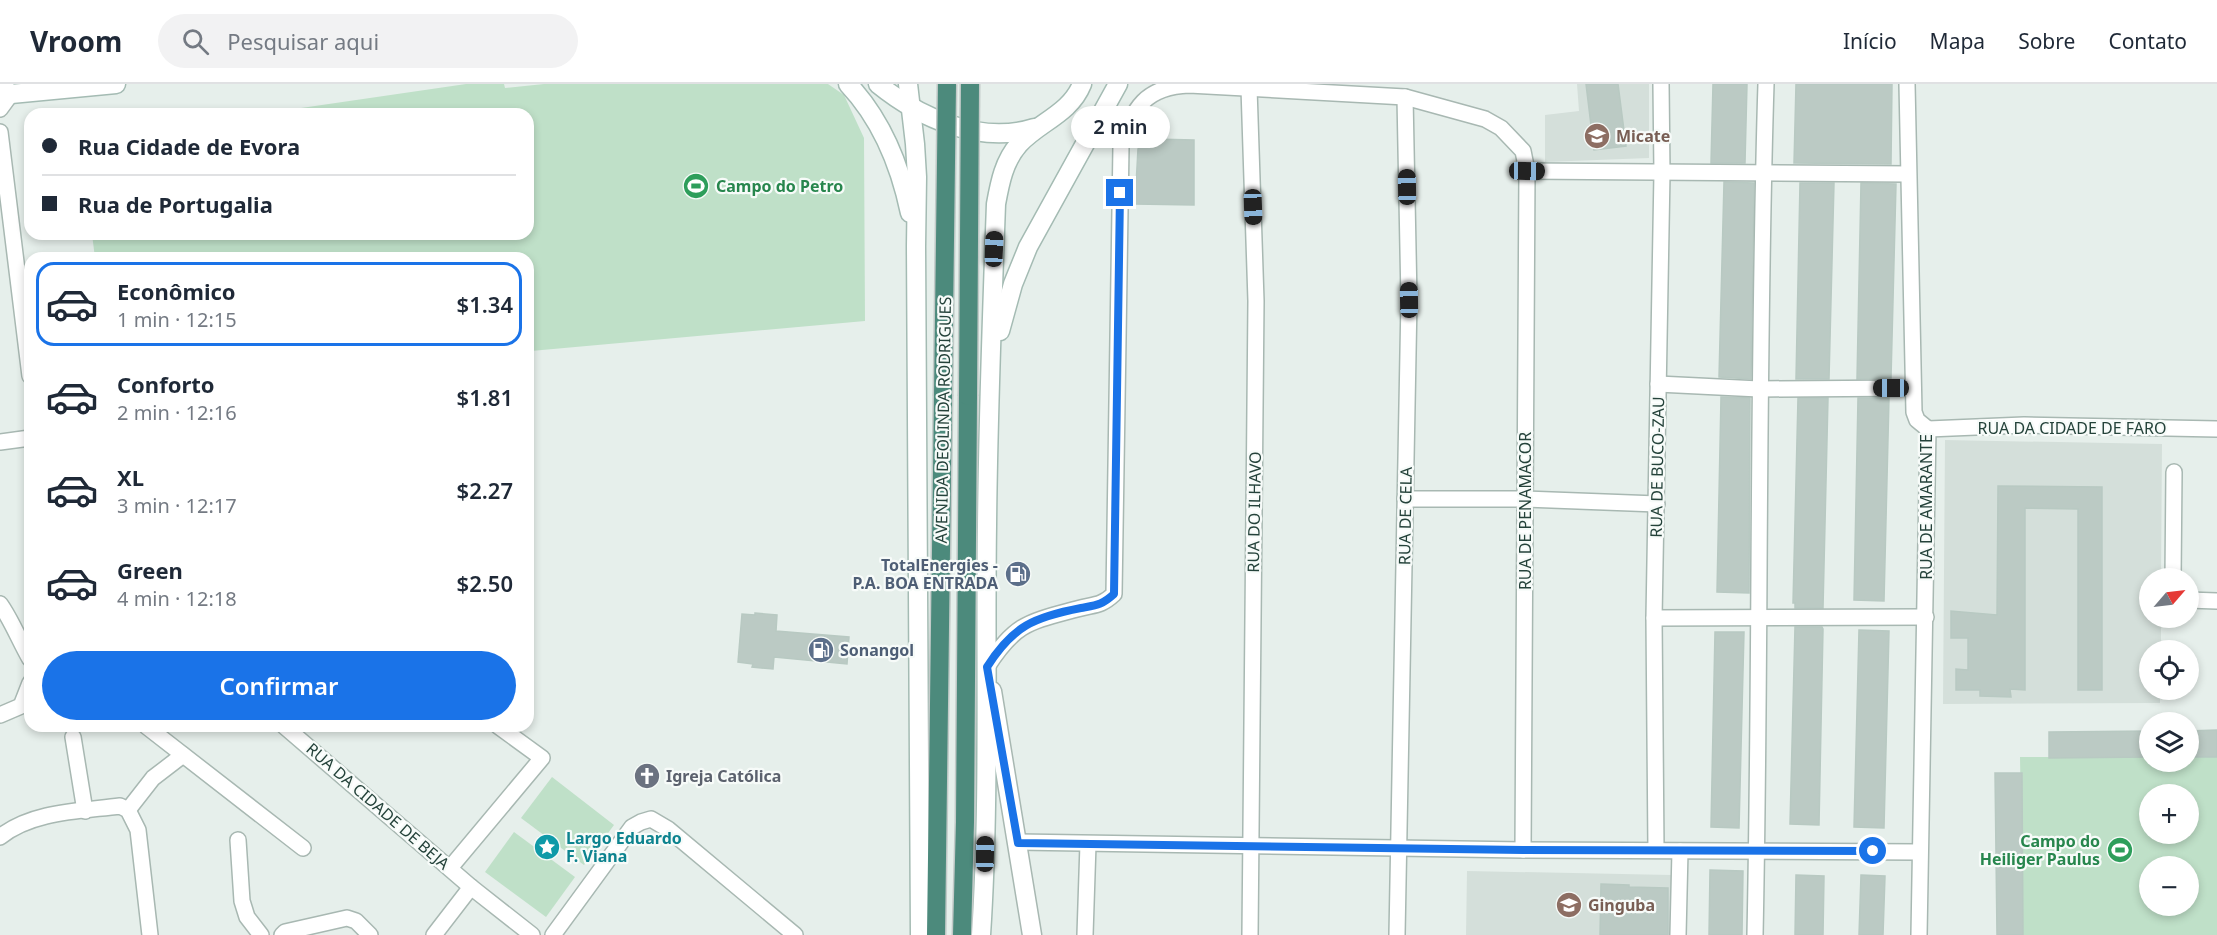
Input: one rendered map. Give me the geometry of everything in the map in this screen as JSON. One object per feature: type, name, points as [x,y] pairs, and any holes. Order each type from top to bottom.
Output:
[{"type":"highway","name":"AVENIDA DEOLINDA RODRIGUES","points":[[936,935],[947,84]]},
{"type":"highway","name":"AVENIDA DEOLINDA RODRIGUES","points":[[962,935],[965,810],[970,84]]},
{"type":"main road","points":[[4,92],[116,84]]},
{"type":"main road","points":[[848,84],[861,97],[877,121],[892,152],[906,195],[916,246]]},
{"type":"main road","points":[[878,84],[925,115],[957,126],[1001,134],[1019,133],[1041,126]]},
{"type":"main road","points":[[908,84],[917,177],[920,935]]},
{"type":"main road","points":[[990,401],[1001,322],[1013,284],[1046,211],[1118,84]]},
{"type":"main road","points":[[981,935],[987,667],[987,526],[996,204],[1002,174],[1019,145],[1069,105],[1082,86]]},
{"type":"main road","points":[[987,667],[1032,935]]},
{"type":"street","name":"RUA DE BUCO-ZAU","points":[[1656,850],[1654,618],[1662,173],[1661,84]]},
{"type":"street","points":[[1755,935],[1759,389],[1766,84]]},
{"type":"street","name":"RUA DE AMARANTE","points":[[1907,84],[1914,412],[1917,420],[1928,429],[1918,935]]},
{"type":"street","points":[[987,667],[1000,646],[1012,634],[1031,621],[1104,603],[1114,594],[1121,146],[1131,116],[1150,95],[1172,86],[1190,85],[1405,97],[1485,119],[1501,128],[1523,151],[1527,171],[1908,174]]},
{"type":"street","name":"RUA DO ILHAVO","points":[[1249,88],[1257,302],[1250,935]]},
{"type":"street","points":[[0,109],[4,92]]},
{"type":"street","name":"RUA DE CELA","points":[[1397,935],[1409,300],[1405,97]]},
{"type":"street","points":[[0,132],[24,327]]},
{"type":"street","name":"RUA DE PENAMACOR","points":[[1523,850],[1527,171]]},
{"type":"street","points":[[1658,384],[1759,389],[1913,388]]},
{"type":"street","name":"RUA DA CIDADE DE FARO","points":[[1928,429],[2024,425],[2217,429]]},
{"type":"street","points":[[0,442],[24,439]]},
{"type":"street","points":[[2174,472],[2174,568]]},
{"type":"street","points":[[1405,499],[1525,499],[1657,504]]},
{"type":"street","points":[[2199,600],[2217,601]]},
{"type":"street","points":[[3,611],[24,648]]},
{"type":"street","points":[[1654,618],[1926,617]]},
{"type":"street","points":[[0,715],[21,706],[24,698]]},
{"type":"street","points":[[154,732],[303,848]]},
{"type":"street","name":"RUA DA CIDADE DE BEJA","points":[[291,732],[471,887],[532,935]]},
{"type":"street","points":[[450,868],[542,758],[506,732]]},
{"type":"street","points":[[73,737],[85,811]]},
{"type":"street","points":[[128,810],[153,778],[183,755]]},
{"type":"street","points":[[0,837],[33,821],[50,816],[120,806],[128,810],[138,830],[150,935]]},
{"type":"street","points":[[553,935],[632,827],[651,819],[668,829],[795,935]]},
{"type":"street","points":[[238,840],[242,901],[247,917],[261,935]]},
{"type":"street","points":[[1018,843],[1398,849],[1919,852]]},
{"type":"street","points":[[1085,935],[1088,844]]},
{"type":"street","points":[[1678,935],[1680,851]]},
{"type":"street","points":[[434,935],[471,887]]},
{"type":"street","points":[[282,935],[285,932],[347,918],[356,921],[370,935]]},
{"type":"shaded area","name":"Micate","points":[[1577,84],[1649,84],[1649,158],[1545,162],[1545,115],[1579,111]]},
{"type":"shaded area","points":[[1945,440],[2162,444],[2161,568],[2139,568],[2139,628],[2161,628],[2161,640],[2139,640],[2139,700],[2160,700],[2160,703],[1943,704]]},
{"type":"shaded area","name":"Ginguba","points":[[1467,871],[1671,875],[1671,935],[1466,935]]},
{"type":"green space","name":"Campo do Petro","points":[[466,84],[504,84],[505,88],[544,84],[828,84],[844,95],[864,138],[865,321],[534,351],[534,252],[94,252],[93,240],[534,240],[534,108],[301,108]]},
{"type":"green space","name":"Campo do Heiliger Paulus","points":[[2020,757],[2139,757],[2139,772],[2199,772],[2199,757],[2217,757],[2217,935],[2023,935]]},
{"type":"green space","points":[[552,777],[614,825],[584,865],[521,818]]},
{"type":"green space","points":[[514,832],[575,877],[546,917],[485,872]]},
{"type":"building","points":[[1586,84],[1618,84],[1626,146],[1594,150]]},
{"type":"building","points":[[1713,84],[1747,84],[1745,163],[1711,163]]},
{"type":"building","points":[[1796,84],[1892,84],[1891,164],[1794,163]]},
{"type":"building","points":[[1153,139],[1194,140],[1194,205],[1135,204],[1138,149],[1141,144]]},
{"type":"building","points":[[1724,182],[1754,183],[1751,379],[1719,377]]},
{"type":"building","points":[[1800,183],[1834,183],[1829,379],[1796,379]]},
{"type":"building","points":[[1861,183],[1896,184],[1891,378],[1857,379]]},
{"type":"building","points":[[1721,397],[1750,398],[1749,593],[1717,592]]},
{"type":"building","points":[[1798,398],[1828,398],[1823,608],[1795,608],[1795,603],[1793,603]]},
{"type":"building","points":[[1858,398],[1889,398],[1884,601],[1854,600]]},
{"type":"building","points":[[1998,486],[2102,487],[2102,690],[2078,690],[2078,509],[2025,508],[2025,690],[2010,689],[2011,697],[1980,696],[1980,690],[1956,690],[1956,669],[1968,670],[1968,638],[1951,638],[1951,611],[1997,615]]},
{"type":"building","points":[[755,613],[777,615],[776,631],[849,637],[847,664],[774,657],[773,669],[752,667],[753,664],[738,662],[742,614],[755,615]]},
{"type":"building","points":[[1795,627],[1822,627],[1823,629],[1819,825],[1790,824]]},
{"type":"building","points":[[1859,630],[1889,631],[1884,828],[1854,827]]},
{"type":"building","points":[[1715,632],[1744,632],[1739,828],[1711,827]]},
{"type":"building","points":[[2217,730],[2217,757],[2199,757],[2199,731]]},
{"type":"building","points":[[2139,731],[2139,757],[2049,758],[2049,732]]},
{"type":"building","points":[[1995,773],[2022,773],[2023,935],[1997,935]]},
{"type":"building","points":[[1710,870],[1743,871],[1742,935],[1709,935]]},
{"type":"building","points":[[1796,875],[1824,876],[1823,935],[1795,935]]},
{"type":"building","points":[[1861,875],[1885,876],[1883,935],[1859,935]]},
{"type":"building","points":[[1601,884],[1668,888],[1668,935],[1600,935]]},
{"type":"place","name":"Micate","points":[[1597,136]]},
{"type":"place","name":"Campo do Petro","points":[[696,186]]},
{"type":"place","name":"TotalEnergies - P.A. BOA ENTRADA","points":[[1018,574]]},
{"type":"place","name":"Sonangol","points":[[821,650]]},
{"type":"place","name":"Igreja Católica","points":[[647,776]]},
{"type":"place","name":"Largo Eduardo F. Viana","points":[[547,847]]},
{"type":"place","name":"Campo do Heiliger Paulus","points":[[2120,850]]},
{"type":"place","name":"Ginguba","points":[[1569,905]]},
{"type":"route","points":[[1120,193],[1114,594],[1104,603],[1031,621],[1012,634],[1000,646],[987,667],[1018,843],[1523,850],[1873,851]]}]
